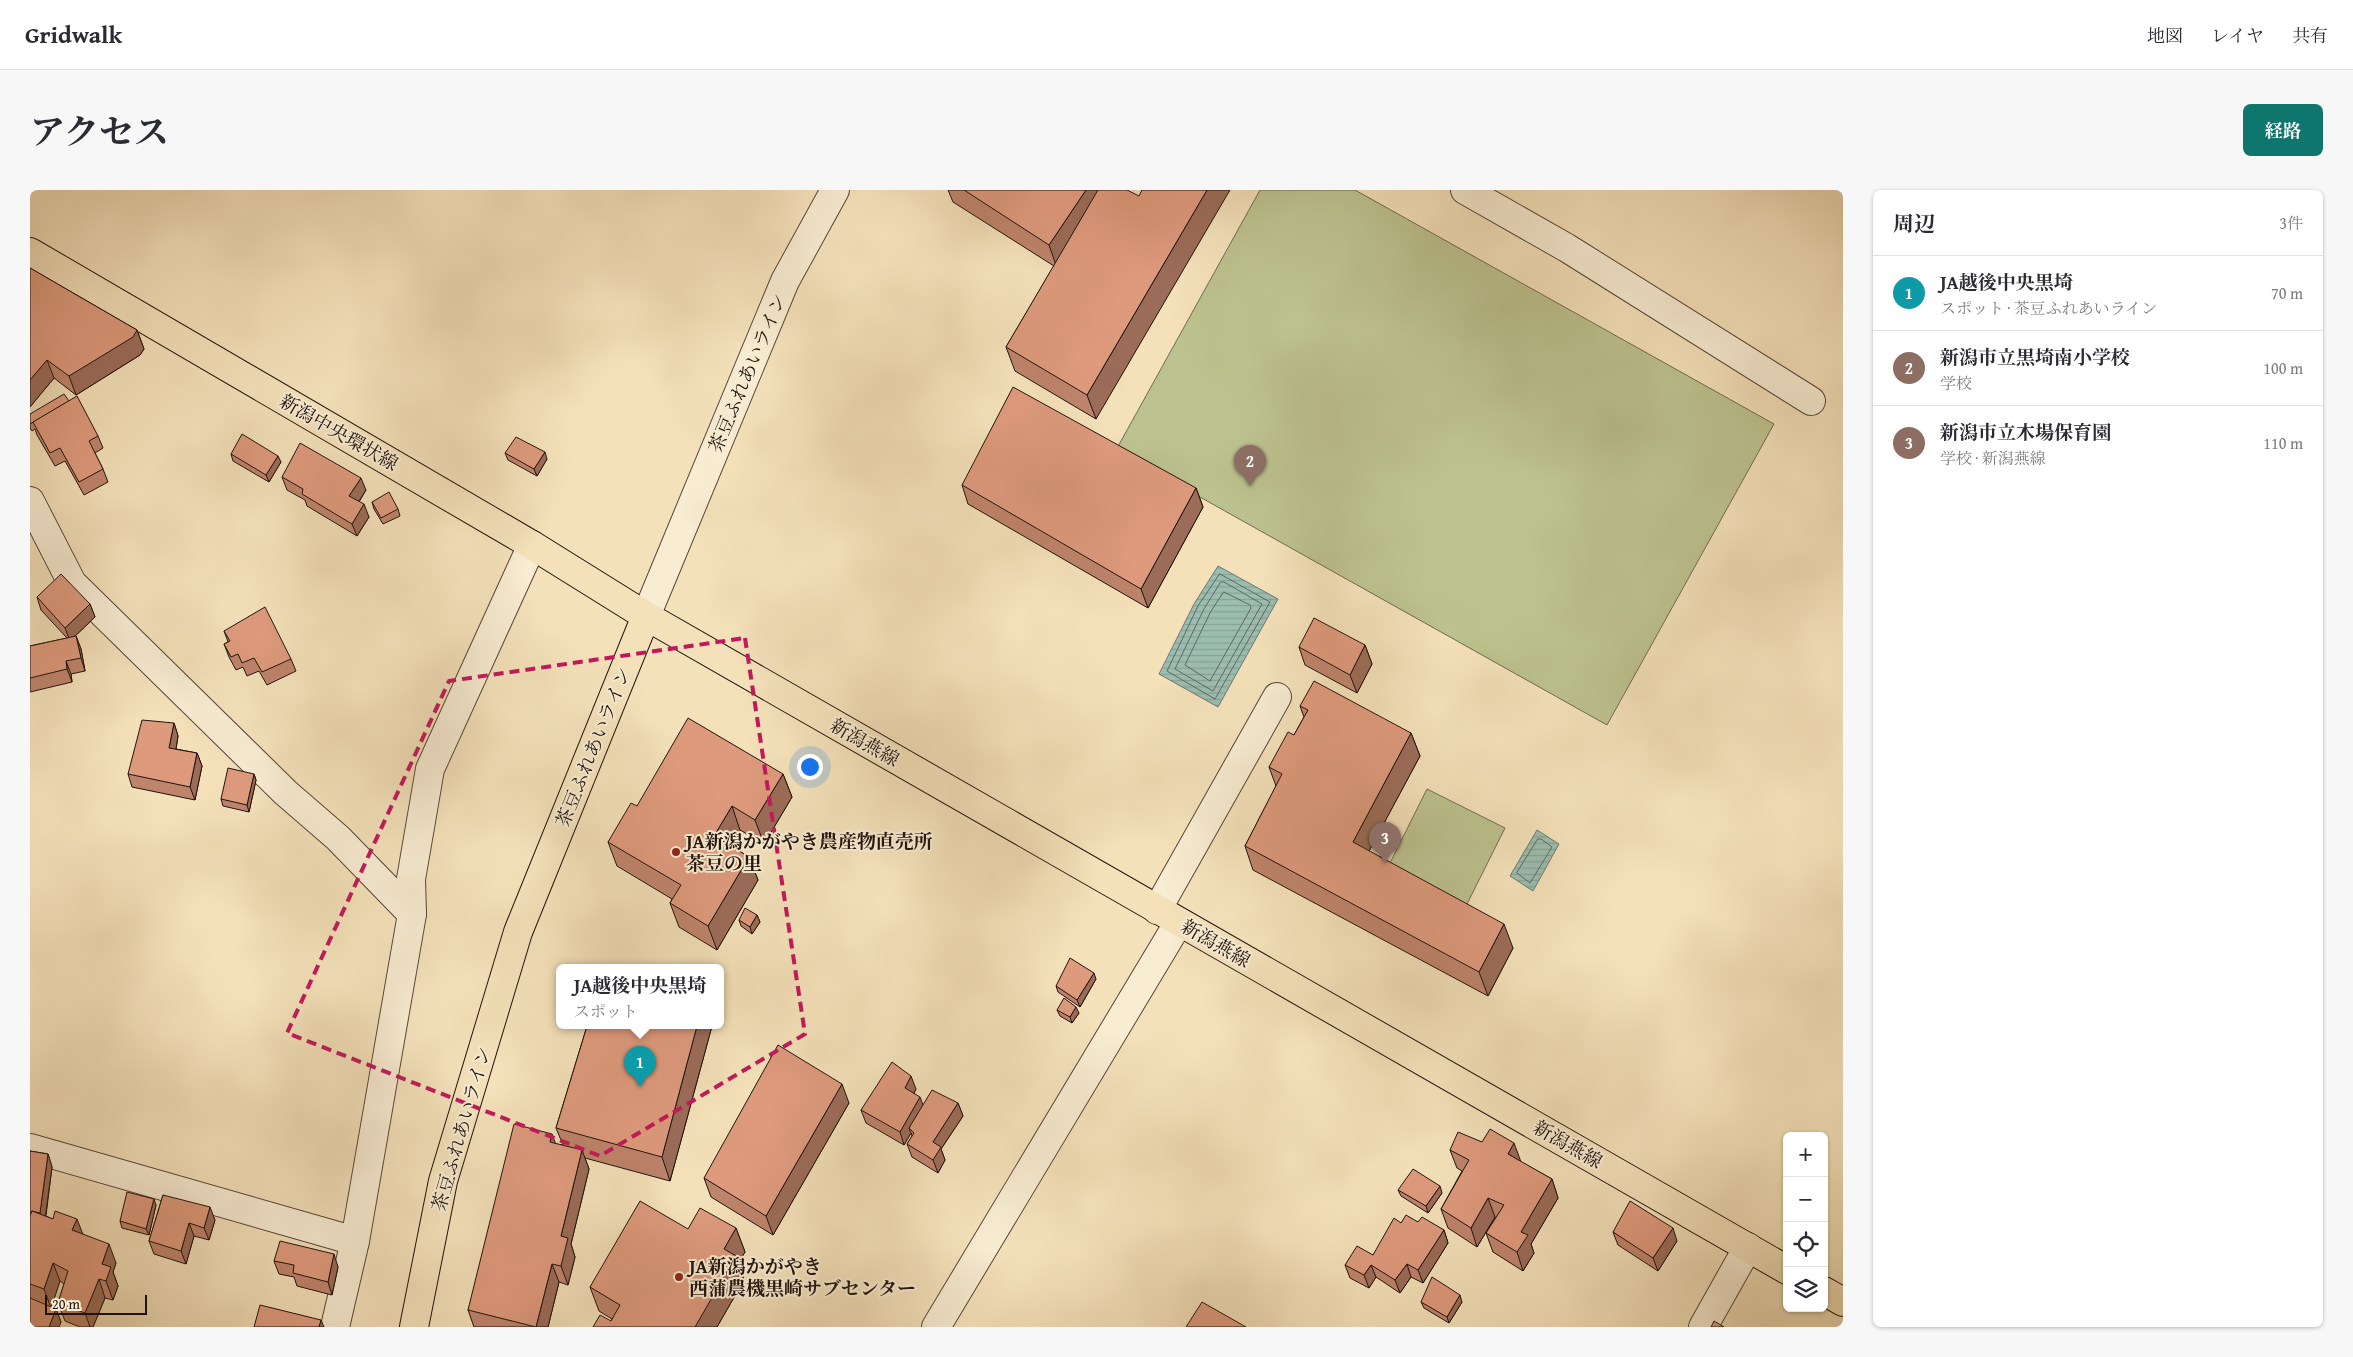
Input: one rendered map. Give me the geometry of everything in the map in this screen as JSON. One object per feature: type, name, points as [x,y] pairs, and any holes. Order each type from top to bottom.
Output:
[{"type":"main road","name":"新潟中央環状線","points":[[30,252],[532,545],[646,616]]},
{"type":"main road","name":"新潟燕線","points":[[646,616],[1783,1268]]},
{"type":"main road","name":"茶豆ふれあいライン","points":[[414,1327],[443,1181],[518,932],[646,616]]},
{"type":"main road","points":[[1828,1293],[1843,1302]]},
{"type":"street","name":"茶豆ふれあいライン","points":[[646,616],[785,281],[836,190]]},
{"type":"street","points":[[1465,190],[1567,248],[1811,401]]},
{"type":"street","points":[[30,502],[72,583],[286,793],[338,838],[412,914]]},
{"type":"street","points":[[336,1327],[355,1241],[412,914],[411,879],[430,769],[532,545]]},
{"type":"street","points":[[936,1327],[1168,916],[1277,697]]},
{"type":"street","points":[[30,1148],[355,1241]]},
{"type":"street","points":[[1703,1327],[1748,1247]]},
{"type":"highlighted area","points":[[745,638],[805,1034],[600,1156],[287,1033],[449,681]]},
{"type":"green space","points":[[1260,190],[1355,190],[1774,424],[1607,725],[1116,450]]},
{"type":"green space","points":[[1427,789],[1505,828],[1466,906],[1388,867]]},
{"type":"water","points":[[1218,566],[1278,599],[1218,707],[1159,674],[1194,604]]},
{"type":"water","points":[[1537,830],[1559,844],[1533,891],[1510,876]]},
{"type":"building","points":[[964,190],[1086,190],[1049,245]]},
{"type":"building","points":[[1098,190],[1127,190],[1139,196],[1142,190],[1207,190],[1087,395],[1006,347]]},
{"type":"building","points":[[30,268],[137,330],[133,337],[69,376],[47,360],[30,380]]},
{"type":"building","points":[[1013,387],[1196,488],[1141,589],[962,485]]},
{"type":"building","points":[[64,394],[69,401],[30,424],[30,414]]},
{"type":"building","points":[[77,396],[98,436],[89,441],[103,469],[79,482],[60,448],[50,453],[33,422]]},
{"type":"building","points":[[242,434],[278,456],[266,475],[231,454]]},
{"type":"building","points":[[516,437],[545,452],[534,469],[505,453]]},
{"type":"building","points":[[300,443],[361,478],[349,496],[364,504],[352,524],[302,494],[303,489],[282,477]]},
{"type":"building","points":[[389,492],[398,509],[381,518],[372,502]]},
{"type":"building","points":[[61,574],[90,604],[65,628],[37,597]]},
{"type":"building","points":[[265,607],[291,659],[262,672],[254,658],[242,663],[238,654],[231,657],[224,644],[230,641],[224,631]]},
{"type":"building","points":[[1314,618],[1365,645],[1350,675],[1299,647]]},
{"type":"building","points":[[76,636],[81,658],[66,661],[67,669],[30,678],[30,646]]},
{"type":"building","points":[[1314,681],[1411,733],[1353,842],[1504,924],[1479,972],[1245,846],[1282,774],[1269,767],[1288,732],[1294,735],[1308,710],[1300,706]]},
{"type":"building","name":"JA新潟かがやき農産物直売所 茶豆の里","points":[[688,718],[783,774],[755,820],[732,806],[714,836],[749,857],[708,926],[670,903],[681,885],[608,842],[631,803],[637,806]]},
{"type":"building","points":[[142,720],[174,723],[169,748],[197,753],[190,787],[128,774]]},
{"type":"building","points":[[228,768],[254,774],[247,805],[221,799]]},
{"type":"building","points":[[745,908],[757,915],[750,927],[739,920]]},
{"type":"building","points":[[1070,958],[1094,973],[1077,1000],[1056,986]]},
{"type":"building","points":[[1064,998],[1076,1007],[1070,1017],[1057,1010]]},
{"type":"building","points":[[586,1029],[696,1029],[662,1157],[556,1128]]},
{"type":"building","points":[[778,1045],[842,1084],[766,1216],[704,1178]]},
{"type":"building","points":[[892,1062],[911,1076],[905,1088],[920,1097],[900,1132],[861,1110]]},
{"type":"building","points":[[932,1090],[958,1103],[933,1142],[941,1147],[933,1160],[907,1144],[914,1133],[909,1128]]},
{"type":"building","points":[[514,1124],[552,1134],[550,1142],[582,1150],[561,1236],[568,1238],[561,1266],[552,1264],[536,1327],[468,1310]]},
{"type":"building","points":[[1490,1129],[1514,1143],[1508,1154],[1552,1179],[1521,1232],[1528,1235],[1517,1252],[1486,1233],[1504,1205],[1488,1198],[1471,1228],[1441,1209],[1469,1160],[1450,1150],[1458,1132],[1482,1142]]},
{"type":"building","points":[[30,1151],[48,1154],[40,1213],[30,1212]]},
{"type":"building","points":[[1413,1169],[1440,1186],[1426,1206],[1398,1190]]},
{"type":"building","points":[[127,1192],[154,1199],[146,1229],[120,1221]]},
{"type":"building","points":[[163,1195],[210,1207],[204,1228],[189,1223],[181,1251],[149,1241]]},
{"type":"building","name":"JA新潟かがやき 西蒲農機黒崎サブセンター","points":[[640,1201],[688,1229],[700,1208],[736,1228],[724,1249],[736,1256],[695,1327],[593,1327],[600,1315],[611,1321],[620,1305],[590,1287]]},
{"type":"building","points":[[1630,1201],[1673,1228],[1653,1258],[1613,1232]]},
{"type":"building","points":[[32,1211],[53,1219],[55,1211],[77,1219],[72,1230],[109,1244],[102,1264],[111,1267],[106,1281],[99,1279],[85,1313],[58,1303],[68,1271],[53,1263],[44,1289],[30,1284],[30,1216]]},
{"type":"building","points":[[1406,1215],[1418,1222],[1422,1217],[1444,1230],[1418,1270],[1407,1264],[1395,1280],[1371,1265],[1364,1275],[1345,1265],[1357,1246],[1373,1255],[1394,1218],[1401,1223]]},
{"type":"building","points":[[280,1241],[334,1254],[328,1282],[293,1273],[294,1265],[274,1261]]},
{"type":"building","points":[[1432,1277],[1460,1295],[1447,1317],[1421,1302]]},
{"type":"building","points":[[30,1298],[56,1309],[49,1327],[30,1327]]},
{"type":"building","points":[[1202,1302],[1246,1327],[1186,1327]]},
{"type":"building","points":[[260,1305],[321,1320],[319,1327],[254,1327]]},
{"type":"building","points":[[1714,1321],[1724,1327],[1711,1327]]},
{"type":"place","name":"新潟市立黒埼南小学校","points":[[1250,486]]},
{"type":"place","name":"JA新潟かがやき農産物直売所 茶豆の里","points":[[676,852]]},
{"type":"place","name":"新潟市立木場保育園","points":[[1385,863]]},
{"type":"place","name":"JA越後中央黒埼","points":[[640,1087]]},
{"type":"place","name":"JA新潟かがやき 西蒲農機黒崎サブセンター","points":[[679,1277]]}]
